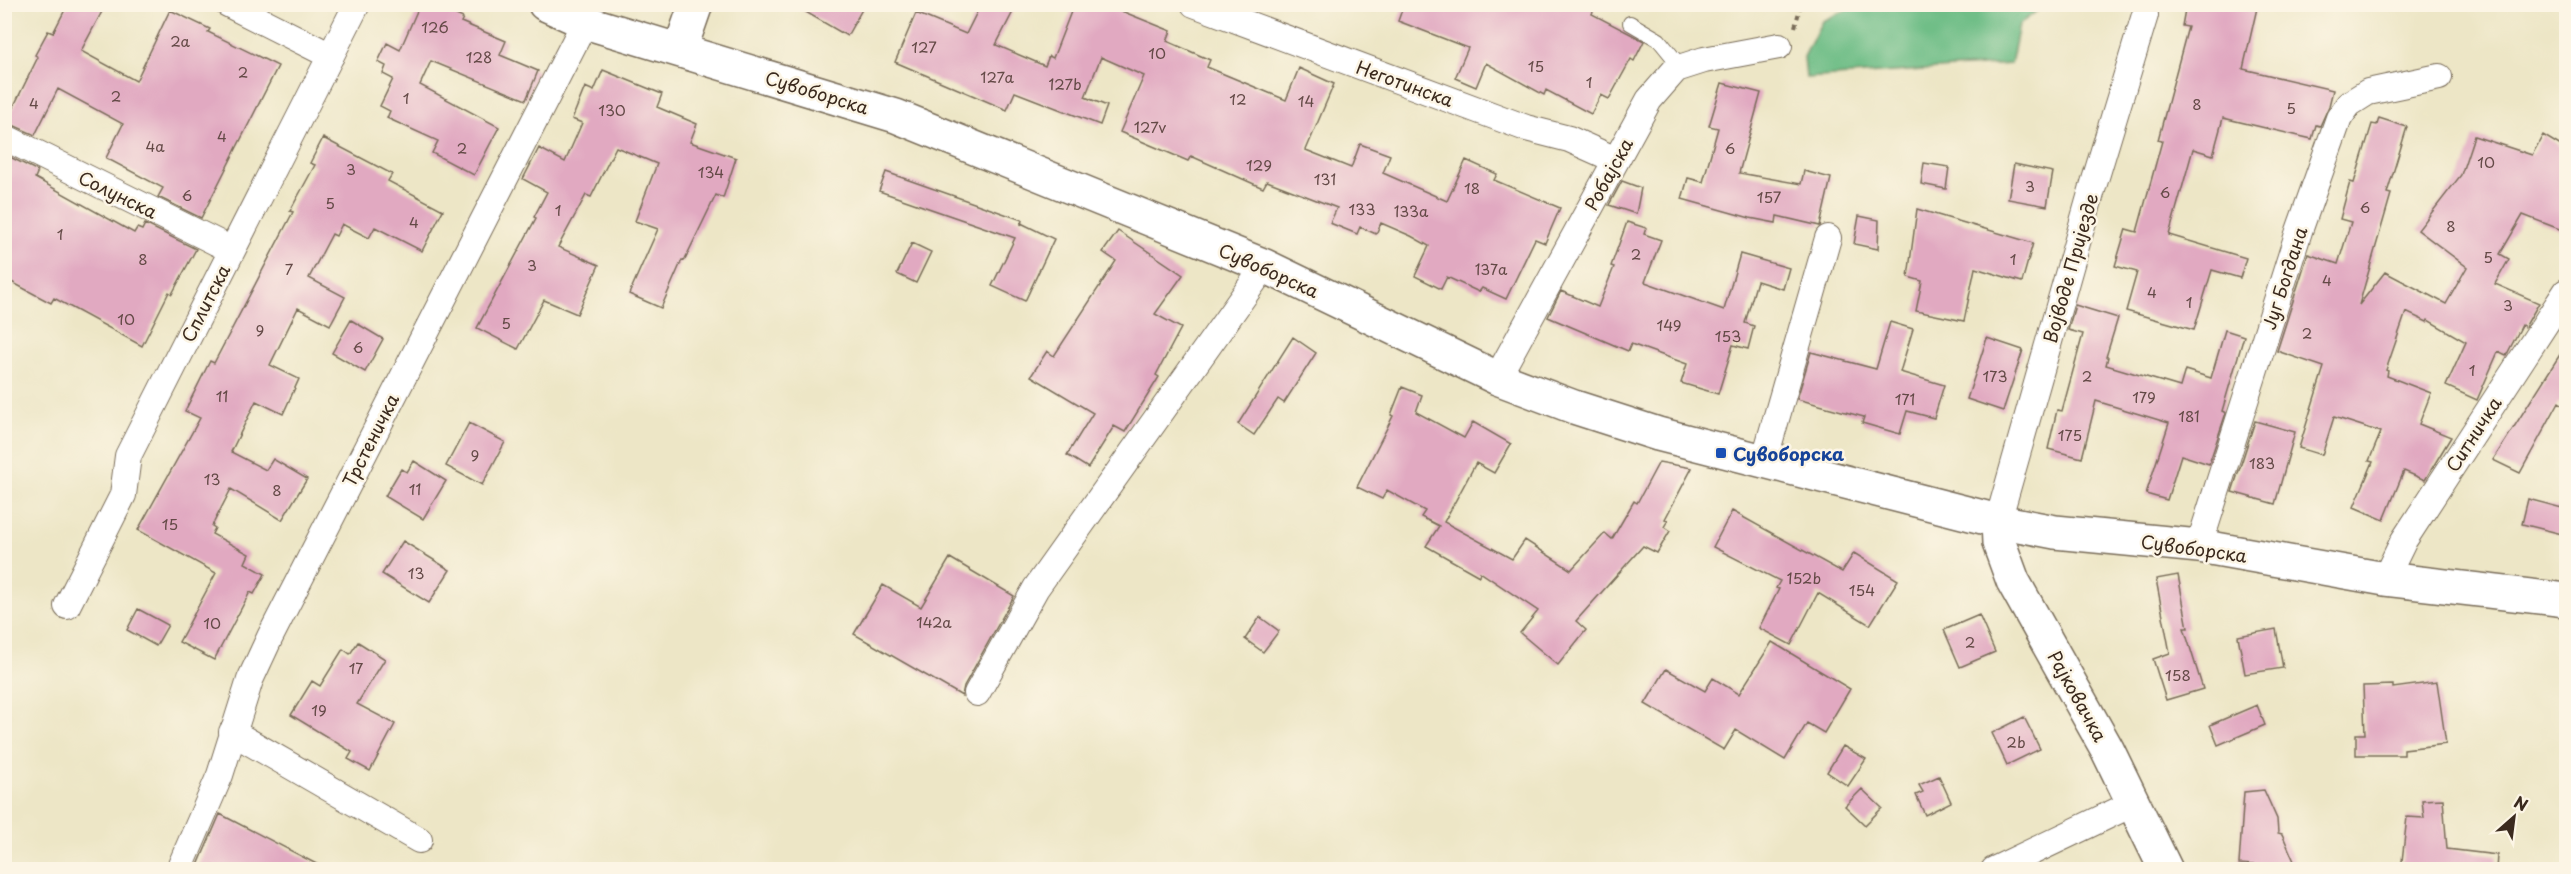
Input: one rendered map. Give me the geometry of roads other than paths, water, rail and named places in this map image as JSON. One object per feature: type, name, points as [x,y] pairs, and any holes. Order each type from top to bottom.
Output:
[{"type":"main road","name":"Сувоборска","points":[[545,4],[585,22],[896,116],[1265,266],[1497,378],[1574,407],[1658,434],[1998,521],[2055,532],[2199,546],[2385,579],[2566,600]]},
{"type":"main road","points":[[680,50],[696,4]]},
{"type":"main road","name":"Рајковачка","points":[[1998,521],[1999,543],[2013,581],[2107,749],[2166,870]]},
{"type":"street","points":[[228,4],[331,56]]},
{"type":"street","name":"Сплитска","points":[[67,606],[123,495],[128,456],[357,4]]},
{"type":"street","name":"Неготинска","points":[[1194,4],[1526,128],[1569,139],[1616,160]]},
{"type":"street","name":"Војводе Пријезде","points":[[1998,521],[2092,190],[2145,15]]},
{"type":"street","name":"Трстеничка","points":[[179,870],[220,775],[250,680],[270,637],[585,22]]},
{"type":"street","name":"Робајска","points":[[1497,378],[1649,100],[1676,69],[1704,60],[1779,46]]},
{"type":"street","name":"Југ Богдана","points":[[2199,546],[2299,231],[2339,118],[2349,104],[2368,92],[2439,77]]},
{"type":"street","name":"Солунска","points":[[4,137],[232,250]]},
{"type":"street","points":[[1764,460],[1828,238]]},
{"type":"street","points":[[977,693],[1036,588],[1265,266]]},
{"type":"street","name":"Ситничка","points":[[2385,579],[2404,540],[2566,292]]},
{"type":"street","points":[[232,732],[419,840]]},
{"type":"street","points":[[1994,870],[2134,803]]},
{"type":"lane","points":[[1630,23],[1659,40],[1681,68]]},
{"type":"place","name":"Сувоборска","points":[[1721,453]]}]
